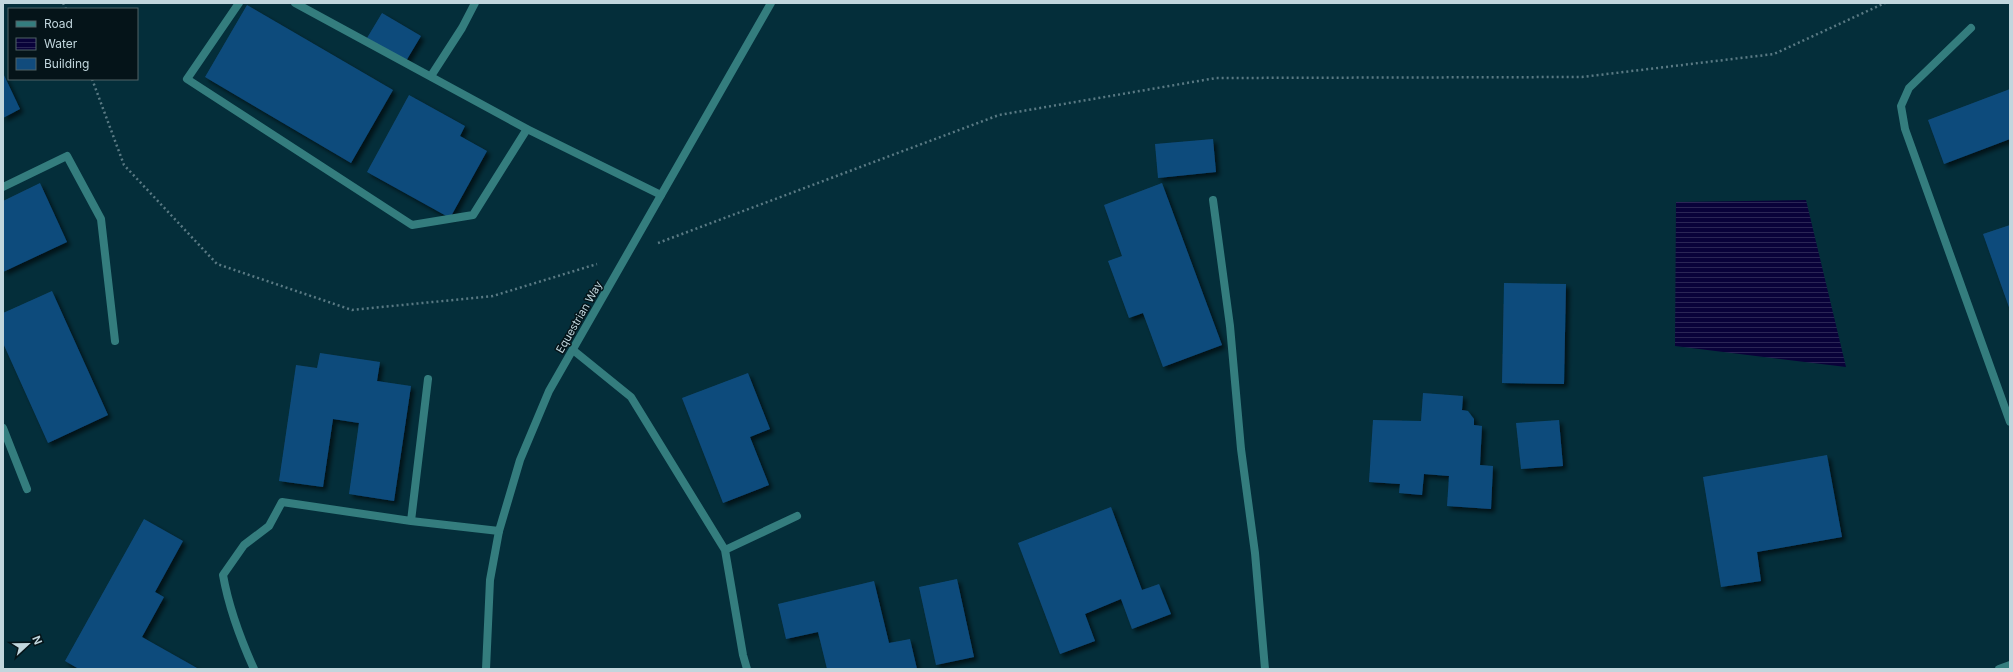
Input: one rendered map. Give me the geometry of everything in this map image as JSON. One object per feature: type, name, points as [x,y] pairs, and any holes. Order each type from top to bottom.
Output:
[{"type":"street","points":[[240,3],[187,79],[412,224],[473,215],[527,129]]},
{"type":"street","points":[[295,3],[527,129],[661,195]]},
{"type":"street","points":[[431,76],[462,28],[475,3]]},
{"type":"street","name":"Equestrian Way","points":[[486,669],[490,580],[499,531],[520,460],[550,391],[770,3]]},
{"type":"street","points":[[1971,28],[1909,88],[1901,106],[1905,129],[2010,422]]},
{"type":"street","points":[[3,187],[67,156],[101,219],[115,341]]},
{"type":"street","points":[[1213,200],[1230,326],[1241,449],[1255,553],[1265,669]]},
{"type":"street","points":[[573,350],[631,397],[725,550],[743,655],[747,669]]},
{"type":"street","points":[[411,521],[428,379]]},
{"type":"street","points":[[3,428],[27,488]]},
{"type":"street","points":[[254,669],[241,640],[228,602],[223,575],[244,545],[269,526],[282,502],[411,521],[499,531]]},
{"type":"street","points":[[725,550],[797,516]]},
{"type":"street","points":[[1999,669],[2010,665]]},
{"type":"path","points":[[92,80],[124,165],[217,264],[352,310],[493,296],[627,255],[999,115],[1216,78],[1582,77],[1774,54],[1885,3]]},
{"type":"water","points":[[1806,200],[1846,367],[1675,346],[1676,202]]},
{"type":"building","points":[[247,5],[393,90],[351,163],[205,77]]},
{"type":"building","points":[[382,13],[421,36],[406,61],[367,38]]},
{"type":"building","points":[[3,73],[20,109],[3,118]]},
{"type":"building","points":[[2010,89],[2010,139],[1944,164],[1928,120]]},
{"type":"building","points":[[409,95],[465,126],[460,136],[487,151],[450,218],[367,172]]},
{"type":"building","points":[[1213,139],[1216,172],[1158,178],[1155,144]]},
{"type":"building","points":[[40,183],[67,242],[3,272],[3,201]]},
{"type":"building","points":[[1162,183],[1222,345],[1163,367],[1143,313],[1129,318],[1108,261],[1122,256],[1104,205]]},
{"type":"building","points":[[2010,225],[2010,310],[1983,234]]},
{"type":"building","points":[[1504,283],[1566,284],[1564,384],[1502,383]]},
{"type":"building","points":[[52,291],[108,415],[48,443],[3,343],[3,313]]},
{"type":"building","points":[[320,353],[380,362],[377,381],[411,386],[394,501],[349,494],[359,423],[333,419],[323,487],[279,481],[296,365],[317,368]]},
{"type":"building","points":[[748,373],[770,429],[750,437],[769,485],[723,503],[682,398]]},
{"type":"building","points":[[1423,393],[1463,396],[1462,410],[1468,411],[1474,419],[1474,425],[1482,426],[1480,465],[1493,466],[1491,509],[1447,506],[1449,476],[1424,474],[1422,495],[1399,493],[1400,484],[1369,482],[1373,420],[1421,421]]},
{"type":"building","points":[[1559,420],[1563,466],[1521,469],[1516,423]]},
{"type":"building","points":[[1827,455],[1842,537],[1757,552],[1761,581],[1721,587],[1703,477]]},
{"type":"building","points":[[1111,507],[1142,590],[1159,584],[1171,614],[1132,629],[1121,599],[1085,614],[1095,641],[1060,654],[1018,543]]},
{"type":"building","points":[[144,519],[183,541],[155,592],[164,597],[142,637],[197,668],[79,669],[65,661]]},
{"type":"building","points":[[957,579],[974,657],[936,665],[919,587]]},
{"type":"building","points":[[874,581],[889,643],[910,639],[917,669],[827,669],[818,632],[786,639],[778,604]]}]
